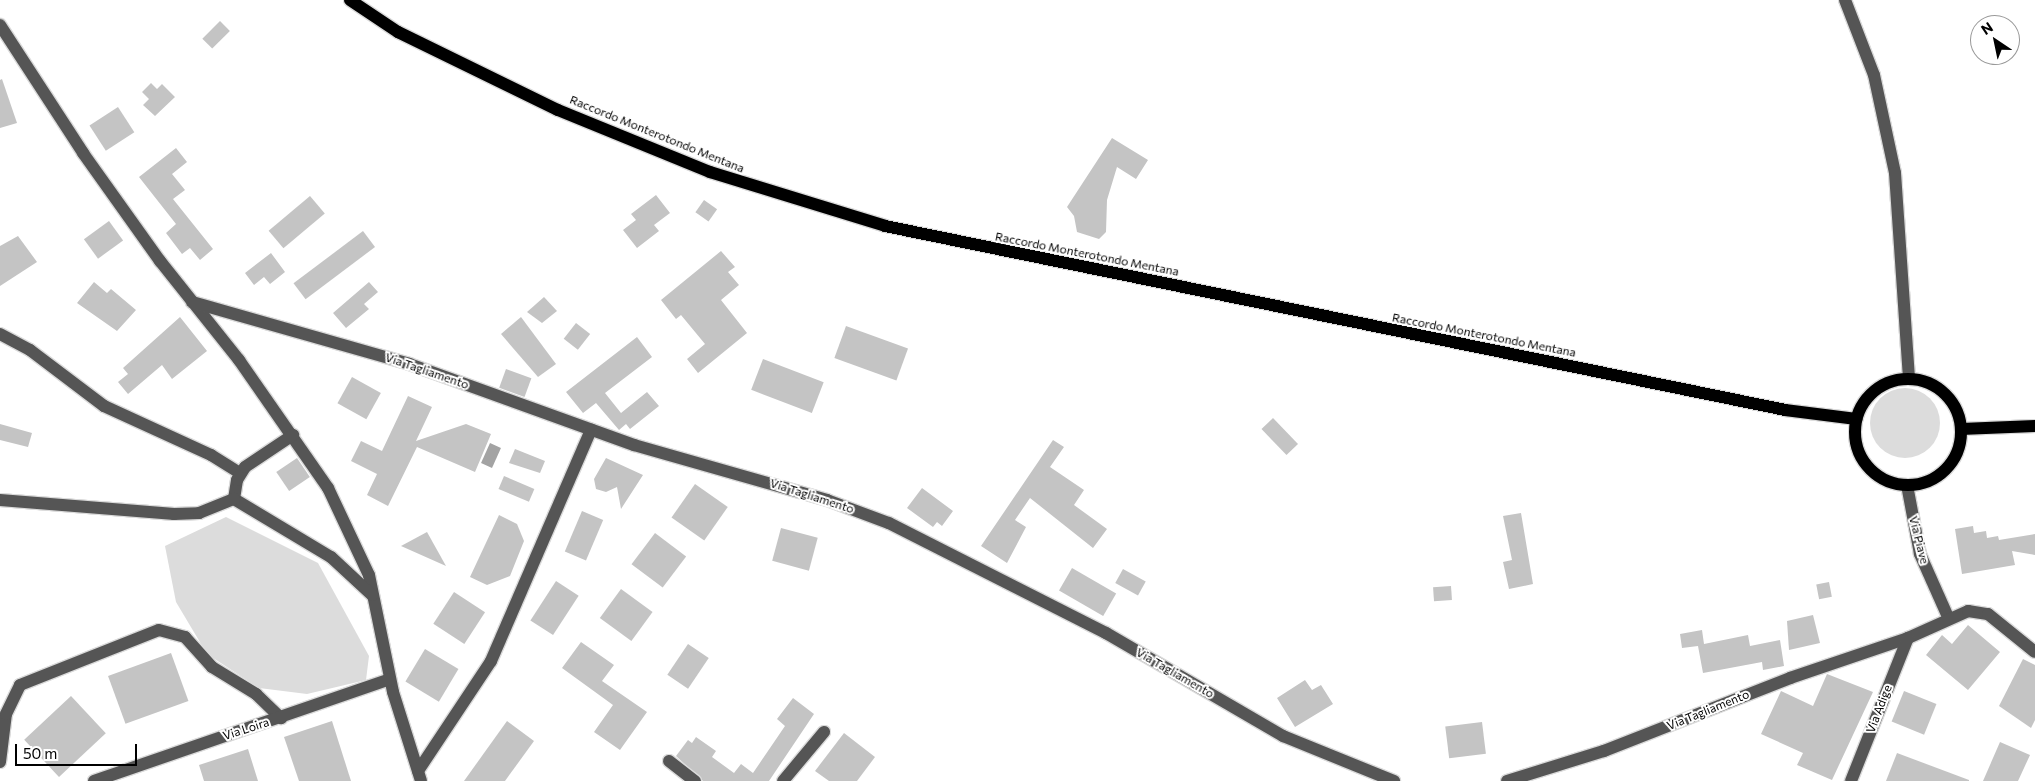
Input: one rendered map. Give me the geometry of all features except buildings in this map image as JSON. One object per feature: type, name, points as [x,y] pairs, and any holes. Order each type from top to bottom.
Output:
[{"type":"main road","name":"Raccordo Monterotondo Mentana","points":[[350,0],[398,32],[594,125],[731,179],[894,229],[1766,406],[1856,419]]},
{"type":"main road","points":[[1909,378],[1939,388],[1954,406],[1961,429],[1960,444],[1946,469],[1921,484],[1907,486],[1891,483],[1865,465],[1854,435],[1856,419],[1875,389],[1909,378]]},
{"type":"main road","points":[[1961,429],[2035,426]]},
{"type":"street","points":[[1845,0],[1874,75],[1895,173],[1909,378]]},
{"type":"street","points":[[0,25],[83,153],[192,302],[293,435],[335,502],[369,575],[390,679],[420,776]]},
{"type":"street","name":"Via Tagliamento","points":[[192,302],[409,364],[591,430],[888,523],[1106,633],[1283,736],[1394,781]]},
{"type":"street","points":[[0,334],[30,350],[104,406],[210,455],[240,473]]},
{"type":"street","points":[[420,776],[498,648],[591,430]]},
{"type":"street","points":[[234,499],[240,473],[293,435]]},
{"type":"street","name":"Via Piave","points":[[1907,486],[1920,554],[1949,619]]},
{"type":"street","points":[[234,499],[331,557],[374,597]]},
{"type":"street","points":[[0,500],[174,514],[204,512],[234,499]]},
{"type":"street","name":"Via Tagliamento","points":[[1507,781],[1604,751],[1790,678],[1908,638],[1968,611],[1984,611],[2035,652]]},
{"type":"street","points":[[0,762],[6,714],[20,684],[159,630],[185,637],[212,668],[256,694],[281,718]]},
{"type":"street","name":"Via Adige","points":[[1851,781],[1908,638]]},
{"type":"street","name":"Via Loira","points":[[97,779],[281,718],[390,679]]},
{"type":"street","points":[[783,781],[824,732]]},
{"type":"street","points":[[669,761],[695,781]]},
{"type":"shaded area","points":[[1912,388],[1925,394],[1934,403],[1938,409],[1940,423],[1938,437],[1930,448],[1919,456],[1898,458],[1891,456],[1880,448],[1872,437],[1870,416],[1872,409],[1880,398],[1891,390]]},
{"type":"shaded area","points":[[490,443],[501,448],[492,468],[481,463]]},
{"type":"shaded area","points":[[226,517],[318,563],[369,656],[366,680],[307,694],[259,688],[207,654],[176,602],[165,546]]}]
